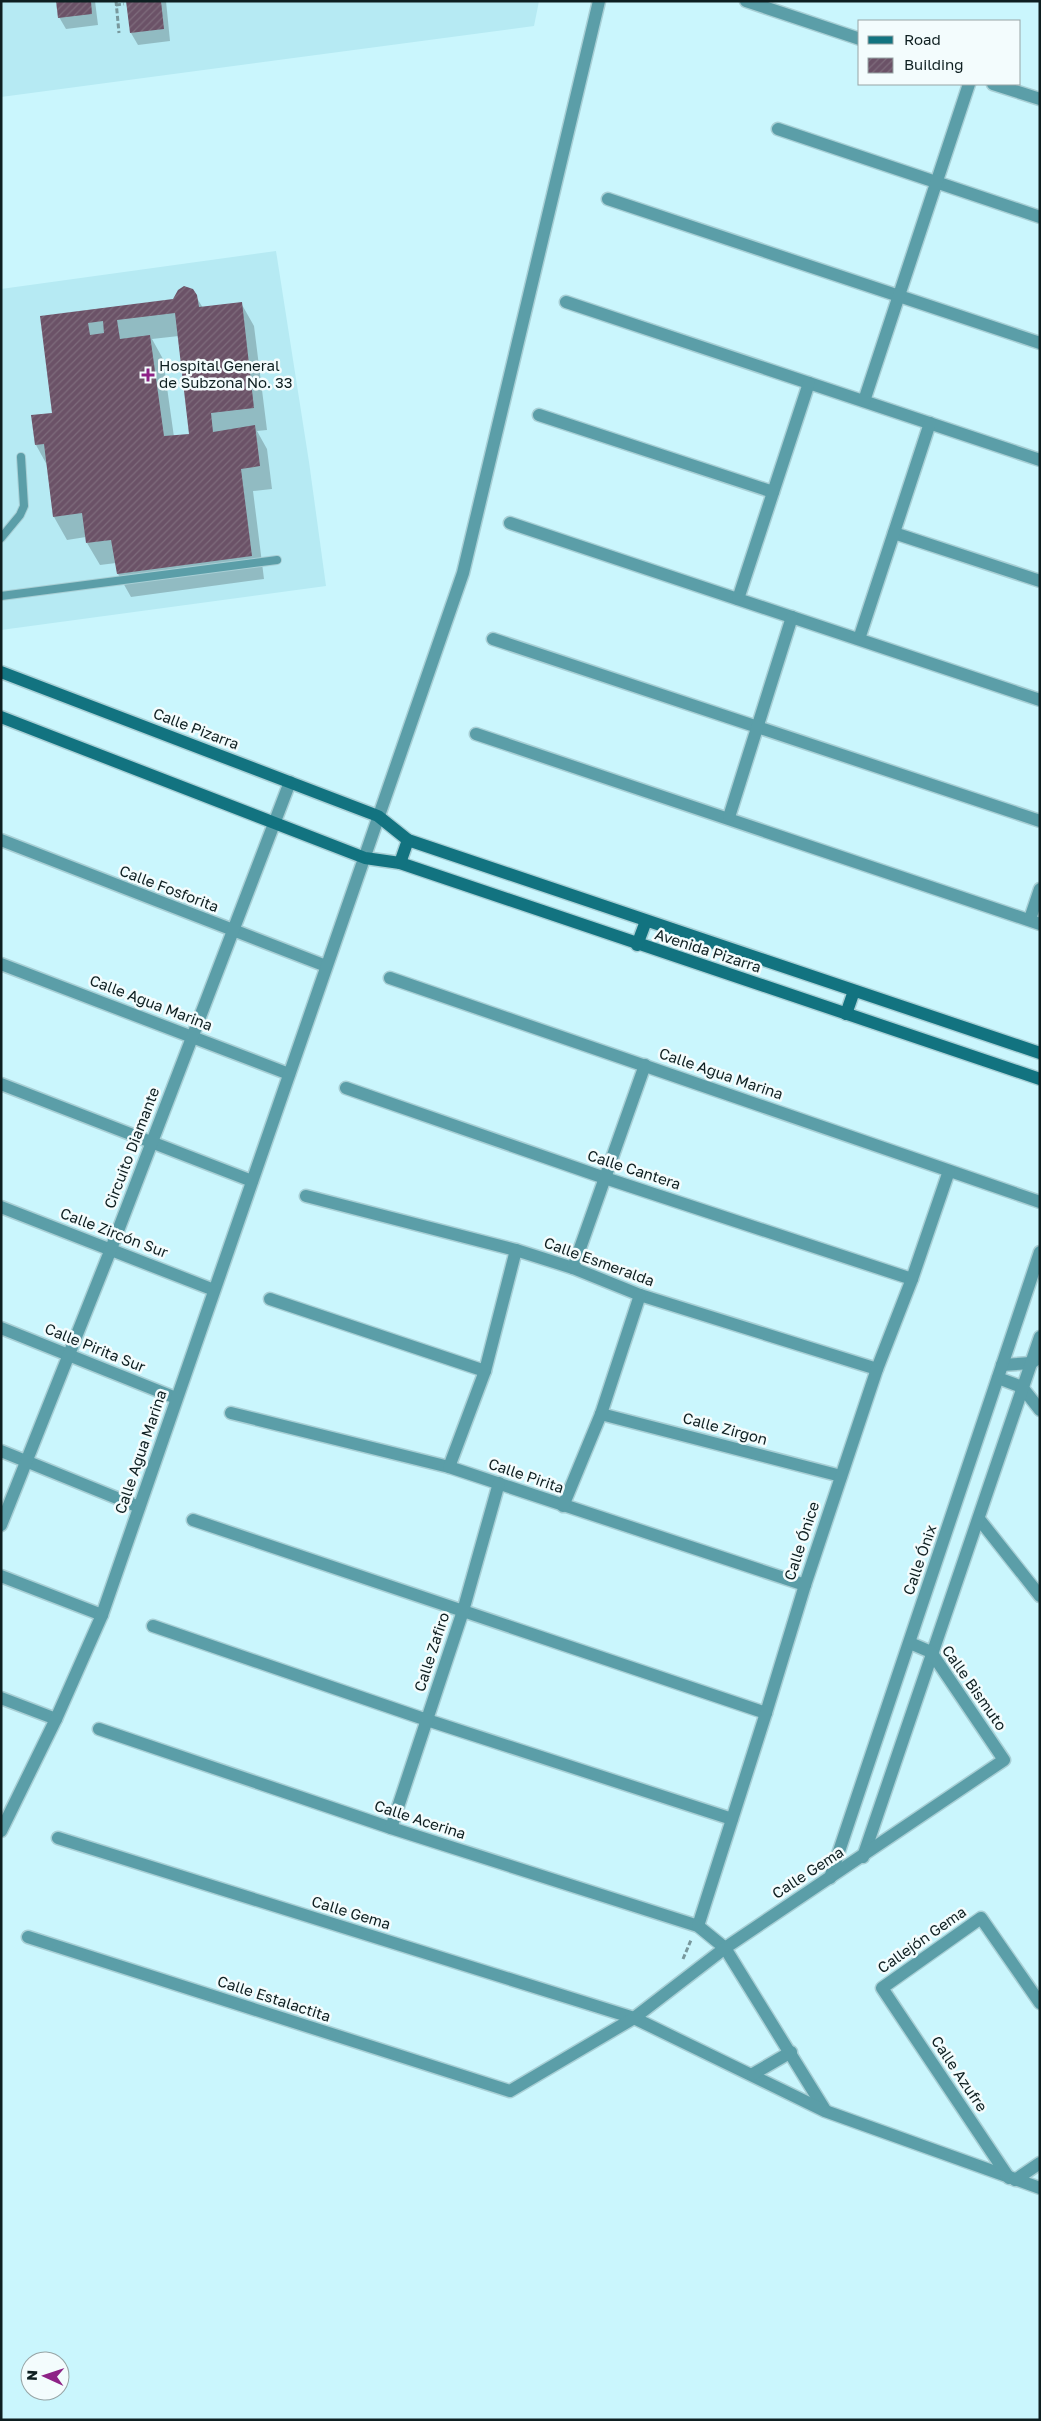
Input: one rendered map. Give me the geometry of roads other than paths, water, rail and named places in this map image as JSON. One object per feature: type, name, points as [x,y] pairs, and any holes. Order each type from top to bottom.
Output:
[{"type":"street","name":"Calle Agua Marina","points":[[2,1825],[56,1719],[102,1615],[463,573],[599,1]]},
{"type":"street","points":[[746,1],[858,38]]},
{"type":"street","points":[[864,402],[968,85]]},
{"type":"street","points":[[997,85],[1040,99]]},
{"type":"street","points":[[778,129],[1040,217]]},
{"type":"street","points":[[608,199],[1040,343]]},
{"type":"street","points":[[566,302],[1040,460]]},
{"type":"street","points":[[738,599],[809,383]]},
{"type":"street","points":[[539,415],[773,492]]},
{"type":"street","points":[[859,639],[930,423]]},
{"type":"street","points":[[510,523],[1040,700]]},
{"type":"street","points":[[894,533],[1040,582]]},
{"type":"street","points":[[728,817],[792,617]]},
{"type":"street","points":[[493,639],[1040,821]]},
{"type":"street","name":"Calle Pizarra","points":[[1,672],[378,816]]},
{"type":"street","points":[[1,717],[364,858]]},
{"type":"street","points":[[476,734],[728,817],[1035,922],[1040,889]]},
{"type":"street","name":"Circuito Diamante","points":[[1,1525],[111,1249],[290,782]]},
{"type":"street","name":"Avenida Pizarra","points":[[378,816],[408,840],[1040,1053]]},
{"type":"street","name":"Calle Fosforita","points":[[1,840],[233,932],[326,966]]},
{"type":"street","points":[[400,864],[408,840]]},
{"type":"street","name":"Avenida Pizarra","points":[[364,858],[400,864],[1040,1079]]},
{"type":"street","points":[[637,945],[646,921]]},
{"type":"street","name":"Calle Agua Marina","points":[[1,964],[289,1074]]},
{"type":"street","name":"Calle Agua Marina","points":[[390,978],[1040,1202]]},
{"type":"street","points":[[846,1014],[854,991]]},
{"type":"street","points":[[573,1268],[645,1065]]},
{"type":"street","points":[[1,1084],[252,1180]]},
{"type":"street","name":"Calle Cantera","points":[[346,1088],[605,1178],[912,1279]]},
{"type":"street","name":"Calle Ónice","points":[[698,1926],[841,1476],[877,1369],[912,1279],[949,1171]]},
{"type":"street","name":"Calle Esmeralda","points":[[306,1196],[516,1250],[573,1268],[640,1295],[877,1369]]},
{"type":"street","name":"Calle Zircón Sur","points":[[1,1207],[214,1290]]},
{"type":"street","points":[[449,1467],[484,1370],[516,1250]]},
{"type":"street","name":"Calle Ónix","points":[[830,1878],[1040,1252]]},
{"type":"street","points":[[563,1506],[601,1414],[640,1295]]},
{"type":"street","points":[[270,1299],[484,1370]]},
{"type":"street","name":"Calle Pirita Sur","points":[[1,1328],[176,1398]]},
{"type":"street","points":[[862,1857],[931,1652],[979,1519],[1022,1387],[1036,1360],[1040,1337]]},
{"type":"street","points":[[1000,1372],[1036,1360]]},
{"type":"street","points":[[1000,1372],[1022,1387],[1040,1410]]},
{"type":"street","name":"Calle Pirita","points":[[231,1413],[449,1467],[805,1585]]},
{"type":"street","name":"Calle Zirgon","points":[[601,1414],[841,1476]]},
{"type":"street","points":[[1,1451],[139,1507]]},
{"type":"street","name":"Calle Zafiro","points":[[391,1828],[463,1611],[499,1484]]},
{"type":"street","points":[[979,1519],[1040,1596]]},
{"type":"street","points":[[193,1520],[766,1713]]},
{"type":"street","points":[[1,1576],[102,1615]]},
{"type":"street","points":[[153,1626],[427,1720],[732,1819]]},
{"type":"street","name":"Calle Bismuto","points":[[910,1642],[931,1652],[1004,1760]]},
{"type":"street","points":[[1,1698],[56,1719]]},
{"type":"street","name":"Calle Acerina","points":[[100,1729],[391,1828],[698,1926],[725,1948],[791,2052],[825,2111]]},
{"type":"street","name":"Calle Gema","points":[[510,2091],[634,2018],[725,1948],[1004,1760]]},
{"type":"street","name":"Calle Gema","points":[[58,1838],[634,2018],[754,2074],[825,2111],[1040,2188]]},
{"type":"street","name":"Callejón Gema","points":[[882,1988],[981,1918],[1040,2003]]},
{"type":"street","name":"Calle Estalactita","points":[[28,1937],[510,2091]]},
{"type":"street","name":"Calle Azufre","points":[[882,1988],[1012,2179]]},
{"type":"street","points":[[754,2074],[791,2052]]},
{"type":"street","points":[[1012,2179],[1040,2163]]},
{"type":"lane","points":[[1,538],[20,515],[24,506],[21,457]]},
{"type":"lane","points":[[1,596],[277,560]]},
{"type":"place","name":"Hospital General de Subzona No. 33","points":[[148,375]]}]
